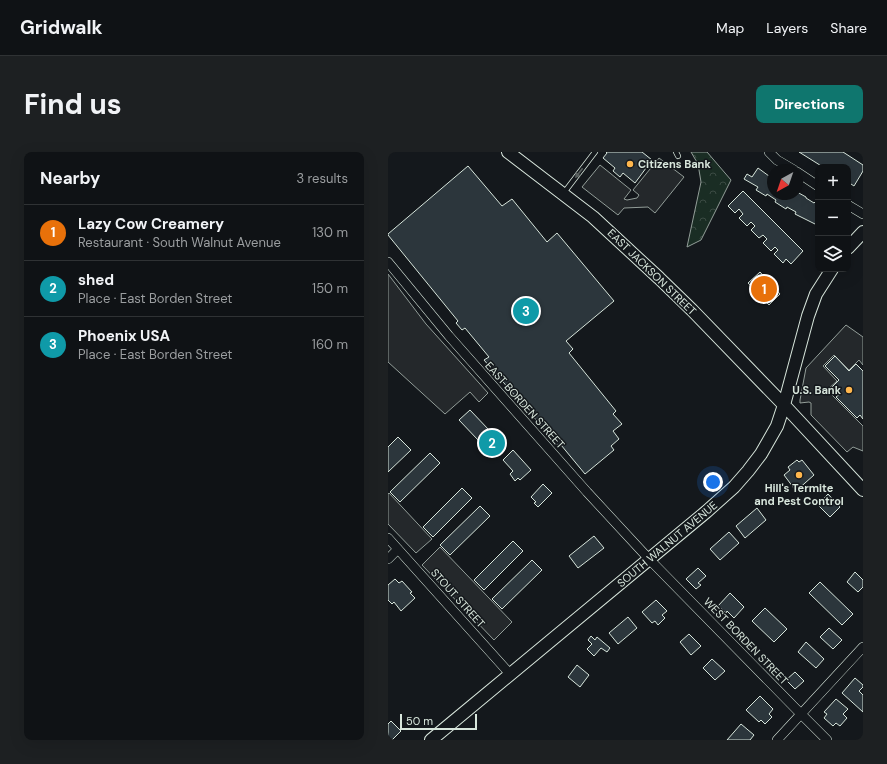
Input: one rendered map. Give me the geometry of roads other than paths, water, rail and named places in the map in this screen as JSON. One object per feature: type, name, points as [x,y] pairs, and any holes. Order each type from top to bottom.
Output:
[{"type":"street","name":"EAST JACKSON STREET","points":[[508,152],[593,217],[659,278],[784,405],[863,490]]},
{"type":"street","points":[[769,152],[784,164]]},
{"type":"street","points":[[803,176],[815,184]]},
{"type":"street","points":[[851,207],[863,214]]},
{"type":"street","points":[[851,245],[863,232]]},
{"type":"street","name":"EAST BORDEN STREET","points":[[388,262],[449,336],[586,492],[649,559]]},
{"type":"street","name":"SOUTH WALNUT AVENUE","points":[[431,740],[706,512],[734,487],[748,471],[761,454],[777,426],[808,316],[816,294],[830,272]]},
{"type":"street","name":"STOUT STREET","points":[[388,538],[510,674]]},
{"type":"street","points":[[388,559],[398,549]]},
{"type":"street","name":"WEST BORDEN STREET","points":[[649,559],[827,740]]},
{"type":"street","points":[[777,740],[863,647]]},
{"type":"lane","points":[[563,194],[594,152]]},
{"type":"place","name":"Citizens Bank","points":[[630,164]]},
{"type":"place","name":"Lazy Cow Creamery","points":[[764,289]]},
{"type":"place","name":"Phoenix USA","points":[[526,311]]},
{"type":"place","name":"U.S. Bank","points":[[849,390]]},
{"type":"place","name":"shed","points":[[492,443]]},
{"type":"place","name":"Hill's Termite and Pest Control","points":[[799,475]]}]
